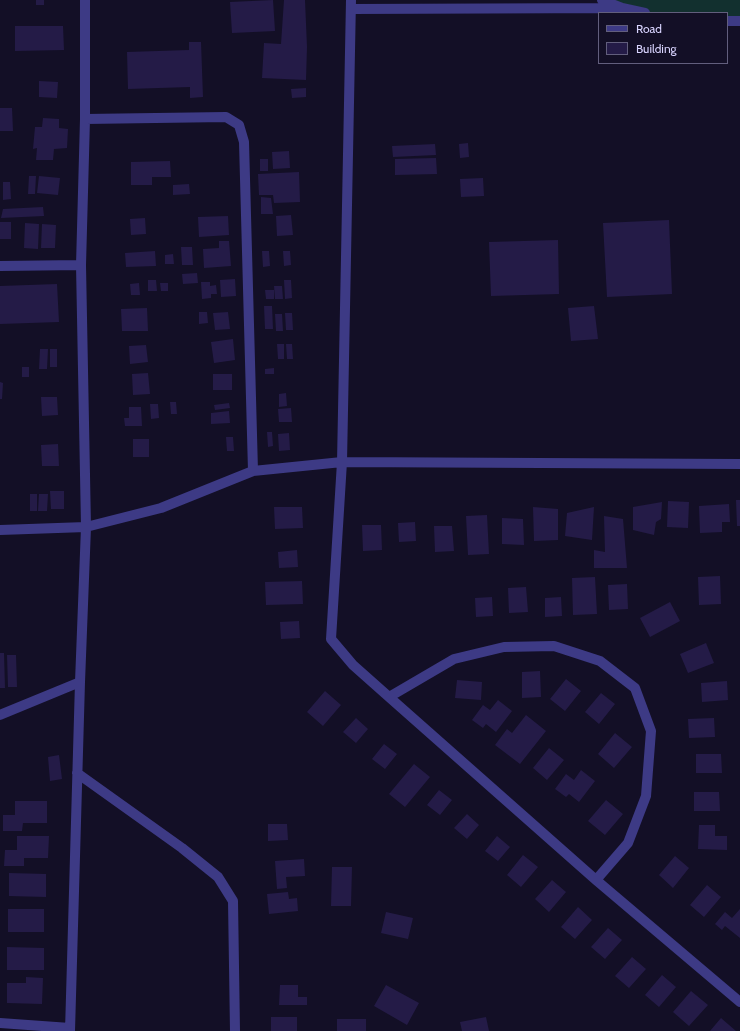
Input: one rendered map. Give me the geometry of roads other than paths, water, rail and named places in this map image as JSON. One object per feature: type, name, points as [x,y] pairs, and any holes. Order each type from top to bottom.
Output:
[{"type":"street","points":[[0,1024],[70,1030],[86,527],[81,265],[85,119],[85,0]]},
{"type":"street","points":[[602,0],[622,8],[640,12]]},
{"type":"street","points":[[622,8],[351,5],[342,462],[331,638],[353,665],[596,880],[740,1002]]},
{"type":"street","points":[[728,21],[740,21]]},
{"type":"street","points":[[85,119],[226,117],[239,125],[244,142],[253,471]]},
{"type":"street","points":[[0,266],[81,265]]},
{"type":"street","points":[[0,530],[86,527],[161,508],[253,471],[342,462],[740,464]]},
{"type":"street","points":[[389,697],[454,659],[504,647],[554,646],[600,661],[635,688],[651,732],[646,796],[628,843],[596,880]]},
{"type":"street","points":[[0,715],[80,682]]},
{"type":"street","points":[[77,773],[182,848],[218,877],[233,901],[235,1031]]}]
